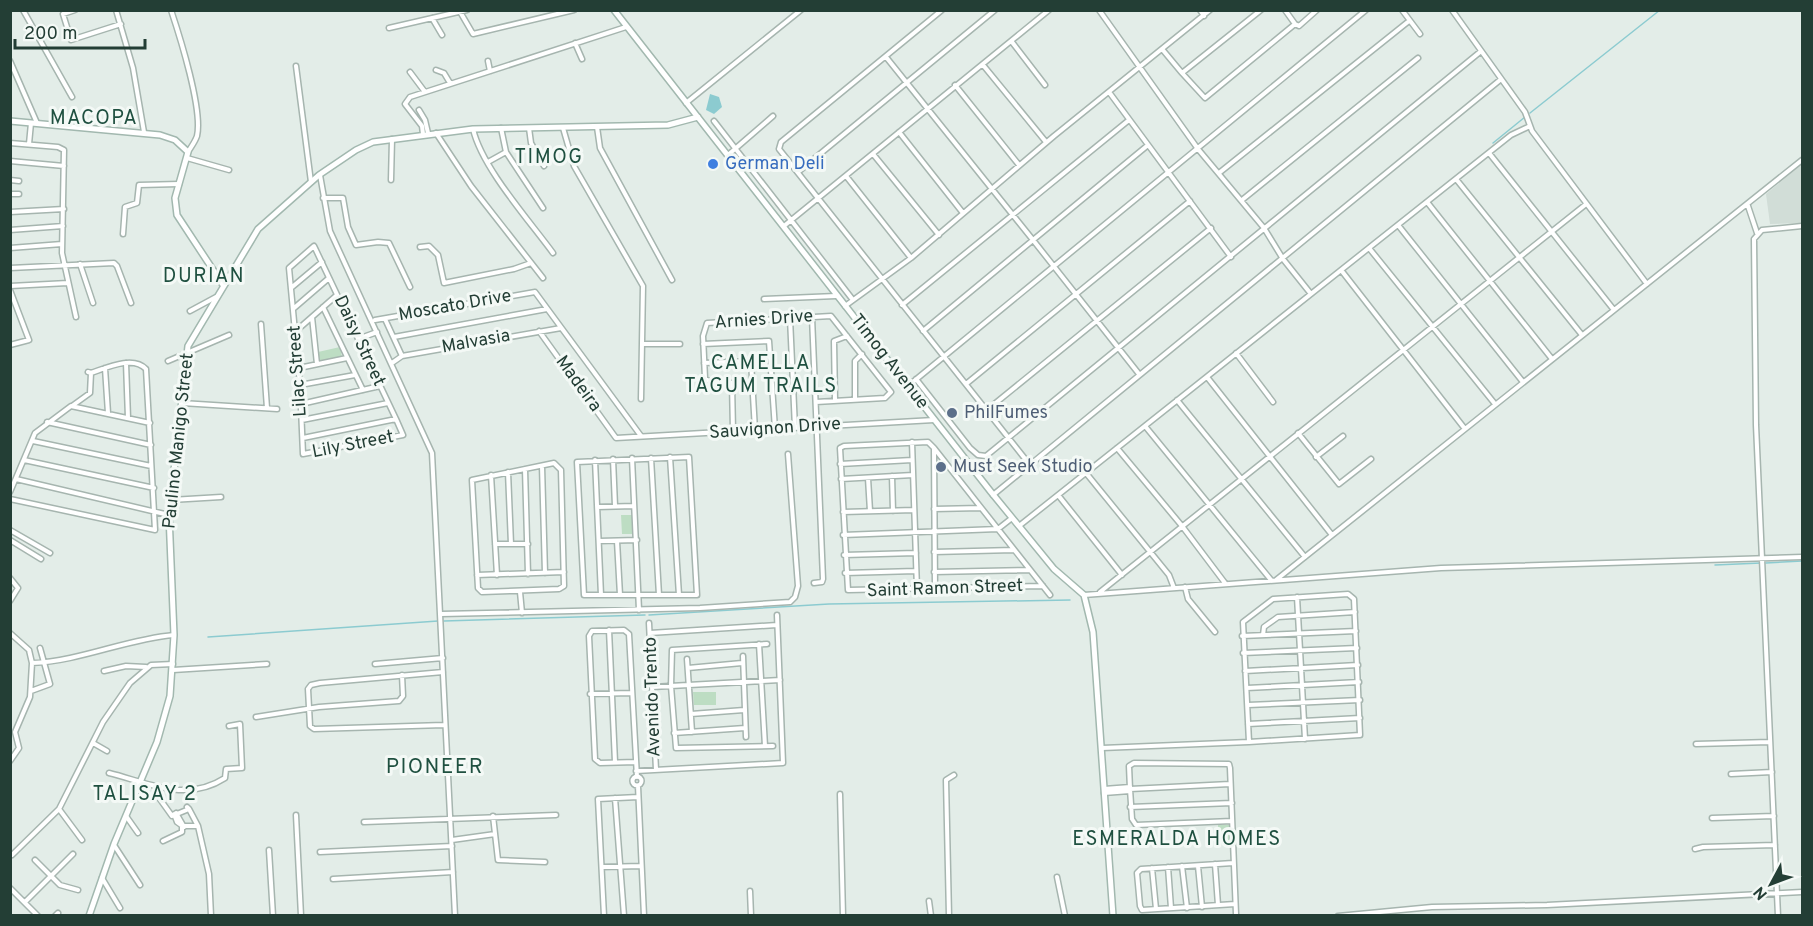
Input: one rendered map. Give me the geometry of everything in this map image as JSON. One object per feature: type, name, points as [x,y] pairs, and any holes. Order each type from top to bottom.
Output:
[{"type":"street","points":[[23,10],[72,97]]},
{"type":"street","points":[[75,10],[63,14],[71,40],[121,24]]},
{"type":"street","points":[[116,10],[133,68],[144,132]]},
{"type":"street","points":[[171,10],[188,68],[196,118],[196,136],[187,155],[175,198],[177,215],[223,285]]},
{"type":"street","points":[[389,28],[466,10]]},
{"type":"street","points":[[459,11],[473,34],[574,10]]},
{"type":"street","name":"Timog Avenue","points":[[614,10],[993,495],[1054,569],[1084,595]]},
{"type":"street","points":[[686,103],[801,10]]},
{"type":"street","points":[[942,10],[781,142],[779,149],[1030,465]]},
{"type":"street","points":[[798,172],[995,10]]},
{"type":"street","points":[[783,226],[818,200],[1049,10]]},
{"type":"street","points":[[1099,10],[1197,149],[1242,200],[1264,228],[1283,259],[1311,294]]},
{"type":"street","points":[[1200,10],[1204,16]]},
{"type":"street","points":[[845,306],[911,258],[1046,142],[1210,10]]},
{"type":"street","points":[[1182,73],[1261,10]]},
{"type":"street","points":[[1285,10],[1299,26],[1317,10]]},
{"type":"street","points":[[908,386],[1366,10]]},
{"type":"street","points":[[1402,10],[1420,34]]},
{"type":"street","points":[[1452,10],[1525,112],[1530,126],[1585,205],[1647,284]]},
{"type":"street","points":[[432,18],[442,35]]},
{"type":"street","points":[[1220,173],[1409,21]]},
{"type":"street","points":[[1162,49],[1205,98],[1295,24]]},
{"type":"street","points":[[425,134],[405,101],[450,83],[626,27]]},
{"type":"street","points":[[1012,42],[1045,85]]},
{"type":"street","points":[[575,43],[582,59]]},
{"type":"street","points":[[916,379],[978,455],[986,456],[1480,52]]},
{"type":"street","points":[[886,57],[1139,374]]},
{"type":"street","points":[[1242,200],[1418,58]]},
{"type":"street","points":[[10,61],[34,123],[29,144]]},
{"type":"street","points":[[488,61],[490,71]]},
{"type":"street","points":[[983,65],[1046,142]]},
{"type":"street","points":[[296,66],[311,182]]},
{"type":"street","points":[[436,70],[444,73],[450,83]]},
{"type":"street","points":[[410,72],[424,92]]},
{"type":"street","points":[[993,495],[1500,80]]},
{"type":"street","points":[[955,85],[1019,165]]},
{"type":"street","points":[[1109,92],[1231,257]]},
{"type":"street","points":[[418,110],[426,120],[425,134]]},
{"type":"street","points":[[728,155],[773,116]]},
{"type":"street","name":"Paulino Manigo Street","points":[[89,915],[114,844],[163,722],[173,667],[174,635],[169,515],[187,353],[192,336],[258,229],[320,175],[356,150],[373,142],[473,129],[668,125],[698,117]]},
{"type":"street","points":[[902,305],[1129,120]]},
{"type":"street","points":[[10,121],[144,132],[168,137],[187,155],[229,170]]},
{"type":"street","points":[[714,121],[853,300]]},
{"type":"street","points":[[1019,526],[1456,178],[1511,135],[1530,126]]},
{"type":"street","points":[[597,127],[600,148],[672,280]]},
{"type":"street","points":[[529,128],[531,143],[544,166]]},
{"type":"street","points":[[562,128],[568,153],[577,172],[641,281],[641,399]]},
{"type":"street","points":[[473,129],[478,146],[488,162],[553,253]]},
{"type":"street","points":[[501,129],[506,152],[543,208]]},
{"type":"street","points":[[436,132],[471,186],[543,278]]},
{"type":"street","points":[[899,132],[963,213]]},
{"type":"street","points":[[391,180],[392,138]]},
{"type":"street","points":[[10,142],[62,148],[65,153],[62,244],[64,265],[76,317]]},
{"type":"street","points":[[923,331],[1148,145]]},
{"type":"street","points":[[488,162],[506,152]]},
{"type":"street","points":[[1489,153],[1614,310]]},
{"type":"street","points":[[873,154],[939,235]]},
{"type":"street","points":[[1273,580],[1748,206],[1803,160]]},
{"type":"street","points":[[10,161],[64,166]]},
{"type":"street","points":[[320,175],[330,231],[432,453],[455,915]]},
{"type":"street","points":[[846,176],[911,258]]},
{"type":"street","points":[[1456,178],[1582,335]]},
{"type":"street","points":[[10,180],[19,181]]},
{"type":"street","points":[[123,234],[125,207],[137,203],[139,185],[179,183]]},
{"type":"street","points":[[10,194],[19,194]]},
{"type":"street","points":[[323,198],[343,198],[348,227],[356,245],[384,241],[389,243],[410,287]]},
{"type":"street","points":[[966,384],[1190,201]]},
{"type":"street","points":[[1427,202],[1552,359]]},
{"type":"street","points":[[1099,593],[1585,205]]},
{"type":"street","points":[[1748,206],[1757,233]]},
{"type":"street","points":[[10,213],[63,209]]},
{"type":"street","points":[[1398,225],[1523,382]]},
{"type":"street","points":[[10,230],[63,226]]},
{"type":"street","points":[[1778,915],[1764,558],[1756,425],[1754,239],[1762,230],[1803,226]]},
{"type":"street","points":[[987,410],[1211,228]]},
{"type":"street","points":[[10,248],[62,244]]},
{"type":"street","name":"Daisy Street","points":[[314,246],[404,435]]},
{"type":"street","name":"Lilac Street","points":[[303,454],[299,368],[289,268],[314,246]]},
{"type":"street","points":[[420,247],[429,246],[436,251],[444,283],[514,269],[531,263]]},
{"type":"street","points":[[1369,248],[1495,404]]},
{"type":"street","points":[[291,288],[322,262]]},
{"type":"street","points":[[80,264],[93,303]]},
{"type":"street","points":[[10,268],[115,264],[131,303]]},
{"type":"street","points":[[1341,270],[1465,429]]},
{"type":"street","points":[[293,309],[329,278]]},
{"type":"street","points":[[10,286],[68,283]]},
{"type":"street","points":[[10,290],[29,340],[10,345]]},
{"type":"street","name":"Moscato Drive","points":[[375,320],[535,292],[548,309]]},
{"type":"street","points":[[296,331],[337,295]]},
{"type":"street","points":[[764,299],[837,296]]},
{"type":"street","points":[[190,311],[216,297]]},
{"type":"street","points":[[323,307],[363,390]]},
{"type":"street","points":[[394,337],[548,309],[641,437]]},
{"type":"street","name":"Arnies Drive","points":[[703,344],[705,324],[831,316],[890,390],[890,395],[885,398],[855,399]]},
{"type":"street","points":[[312,317],[317,364]]},
{"type":"street","points":[[812,317],[823,579],[822,582],[814,583]]},
{"type":"street","points":[[790,318],[795,428]]},
{"type":"street","points":[[385,319],[402,356]]},
{"type":"street","points":[[261,324],[267,408]]},
{"type":"street","name":"Malvasia","points":[[392,363],[402,356],[561,328]]},
{"type":"street","points":[[358,339],[377,332]]},
{"type":"street","name":"Madeira","points":[[539,332],[616,438]]},
{"type":"street","points":[[168,361],[228,335]]},
{"type":"street","points":[[835,400],[834,340],[847,336]]},
{"type":"street","points":[[733,431],[732,382],[707,381],[703,344],[769,341],[774,429]]},
{"type":"street","points":[[642,344],[680,344]]},
{"type":"street","points":[[816,402],[855,399],[855,361],[862,354]]},
{"type":"street","points":[[1236,354],[1273,402]]},
{"type":"street","points":[[299,368],[347,358]]},
{"type":"street","points":[[704,363],[751,361],[754,430]]},
{"type":"street","points":[[126,363],[128,418]]},
{"type":"street","points":[[10,492],[35,433],[46,422],[90,393],[89,373],[126,363],[141,364],[146,369],[155,530],[10,499]]},
{"type":"street","points":[[105,368],[108,413]]},
{"type":"street","points":[[300,385],[355,375]]},
{"type":"street","points":[[1207,377],[1332,535]]},
{"type":"street","points":[[301,404],[380,386]]},
{"type":"street","points":[[1177,400],[1305,557]]},
{"type":"street","points":[[302,420],[388,403]]},
{"type":"street","points":[[183,404],[277,409]]},
{"type":"street","points":[[71,406],[150,423]]},
{"type":"street","name":"Lily Street","points":[[303,438],[396,419]]},
{"type":"street","name":"Sauvignon Drive","points":[[616,438],[934,420]]},
{"type":"street","points":[[46,422],[151,445]]},
{"type":"street","points":[[1145,426],[1273,580]]},
{"type":"street","points":[[1298,433],[1339,484],[1371,459]]},
{"type":"street","name":"Lily Street","points":[[303,454],[404,435]]},
{"type":"street","points":[[1316,457],[1343,436]]},
{"type":"street","points":[[33,441],[151,466]]},
{"type":"street","points":[[916,571],[845,573],[839,450],[842,446],[925,441],[934,448],[1050,595]]},
{"type":"street","points":[[912,442],[917,589]]},
{"type":"street","points":[[934,448],[935,589]]},
{"type":"street","points":[[1118,448],[1225,583]]},
{"type":"street","points":[[441,614],[641,610],[781,604],[793,600],[798,586],[789,454]]},
{"type":"street","points":[[670,457],[679,595]]},
{"type":"street","points":[[670,457],[689,457],[696,594],[584,595],[577,462],[670,457]]},
{"type":"street","points":[[632,458],[641,610]]},
{"type":"street","points":[[651,458],[659,595]]},
{"type":"street","points":[[613,459],[615,507]]},
{"type":"street","points":[[24,460],[153,488]]},
{"type":"street","points":[[595,460],[601,595]]},
{"type":"street","points":[[840,464],[912,460]]},
{"type":"street","points":[[554,463],[560,468],[564,584],[561,588],[520,592],[482,592],[478,588],[471,482],[474,478],[542,466],[554,463]]},
{"type":"street","points":[[542,466],[545,573]]},
{"type":"street","points":[[525,469],[528,574]]},
{"type":"street","points":[[508,472],[512,544]]},
{"type":"street","points":[[1086,473],[1169,575],[1174,588]]},
{"type":"street","points":[[491,475],[497,574]]},
{"type":"street","points":[[841,479],[913,475]]},
{"type":"street","points":[[892,476],[893,511]]},
{"type":"street","points":[[868,478],[870,511]]},
{"type":"street","points":[[16,479],[169,515]]},
{"type":"street","points":[[1058,495],[1122,575]]},
{"type":"street","points":[[171,500],[221,497]]},
{"type":"street","points":[[597,507],[634,506]]},
{"type":"street","points":[[934,509],[982,508]]},
{"type":"street","points":[[842,512],[914,510]]},
{"type":"street","points":[[843,535],[998,529],[1012,518]]},
{"type":"street","points":[[10,530],[50,553]]},
{"type":"street","points":[[10,540],[41,559]]},
{"type":"street","points":[[617,540],[620,595]]},
{"type":"street","points":[[599,541],[637,540]]},
{"type":"street","points":[[495,544],[528,544]]},
{"type":"street","points":[[934,552],[1015,550]]},
{"type":"street","points":[[844,555],[916,553]]},
{"type":"street","points":[[1113,915],[1093,632],[1084,595],[1174,588],[1186,592],[1225,583],[1441,568],[1803,557]]},
{"type":"street","points":[[934,572],[1030,570]]},
{"type":"street","points":[[477,575],[564,572]]},
{"type":"street","name":"Saint Ramon Street","points":[[845,573],[848,590],[1043,586]]},
{"type":"street","points":[[10,578],[18,588],[10,601]]},
{"type":"street","points":[[520,592],[522,613]]},
{"type":"street","points":[[1186,592],[1215,632]]},
{"type":"street","points":[[1102,748],[1249,742],[1359,736],[1359,682],[1354,599],[1351,594],[1269,601],[1243,622],[1249,742]]},
{"type":"street","points":[[1297,597],[1305,739]]},
{"type":"street","points":[[1263,635],[1263,628],[1275,618],[1355,612]]},
{"type":"street","points":[[636,771],[783,763],[777,615]]},
{"type":"street","name":"Avenido Trento","points":[[650,623],[656,770]]},
{"type":"street","points":[[650,633],[777,625]]},
{"type":"street","points":[[609,630],[615,762]]},
{"type":"street","points":[[636,762],[600,763],[595,759],[590,694],[589,633],[624,630],[629,634],[637,777],[632,782],[638,786],[644,915]]},
{"type":"street","points":[[1242,636],[1356,631]]},
{"type":"street","points":[[10,633],[29,650],[32,663],[31,691],[15,732],[19,748],[10,761]]},
{"type":"street","points":[[32,663],[45,663],[151,637],[174,635]]},
{"type":"street","points":[[759,644],[765,746]]},
{"type":"street","points":[[767,644],[672,650],[671,686],[675,746],[678,749],[773,746]]},
{"type":"street","points":[[31,691],[49,687],[40,648]]},
{"type":"street","points":[[1243,653],[1357,648]]},
{"type":"street","points":[[743,656],[746,738]]},
{"type":"street","points":[[375,664],[442,657]]},
{"type":"street","points":[[687,659],[692,732]]},
{"type":"street","points":[[688,668],[742,663]]},
{"type":"street","points":[[104,671],[126,666],[267,664]]},
{"type":"street","points":[[1245,671],[1358,665]]},
{"type":"street","points":[[11,855],[59,809],[120,696],[147,667]]},
{"type":"street","points":[[443,672],[311,684],[308,689],[309,718],[314,729],[444,725]]},
{"type":"street","points":[[256,717],[310,709],[399,701],[403,696],[402,675]]},
{"type":"street","points":[[652,687],[780,680]]},
{"type":"street","points":[[1247,688],[1359,682]]},
{"type":"street","points":[[590,694],[631,693]]},
{"type":"street","points":[[1248,705],[1360,700]]},
{"type":"street","points":[[691,714],[744,710]]},
{"type":"street","points":[[1248,724],[1360,718]]},
{"type":"street","points":[[109,773],[174,792],[199,789],[225,778],[226,769],[242,768],[240,724],[229,726]]},
{"type":"street","points":[[674,733],[745,728]]},
{"type":"street","points":[[1696,744],[1770,742]]},
{"type":"street","points":[[93,743],[107,751]]},
{"type":"street","points":[[1232,821],[1138,825],[1133,823],[1130,807],[1129,766],[1134,763],[1226,763],[1230,766],[1236,914]]},
{"type":"street","points":[[1731,774],[1772,772]]},
{"type":"street","points":[[949,915],[946,780],[954,775]]},
{"type":"street","points":[[1104,791],[1230,784]]},
{"type":"street","points":[[158,786],[157,795],[172,816],[188,808],[198,826],[209,874],[211,915]]},
{"type":"street","points":[[840,794],[843,915]]},
{"type":"street","points":[[604,915],[598,799],[638,797]]},
{"type":"street","points":[[615,798],[624,915]]},
{"type":"street","points":[[1130,807],[1232,803]]},
{"type":"street","points":[[59,809],[82,840]]},
{"type":"street","points":[[163,841],[182,832],[183,826],[175,814]]},
{"type":"street","points":[[364,822],[556,815]]},
{"type":"street","points":[[126,816],[138,833]]},
{"type":"street","points":[[296,816],[302,915]]},
{"type":"street","points":[[493,816],[499,861],[545,862]]},
{"type":"street","points":[[1712,818],[1774,816]]},
{"type":"street","points":[[183,826],[198,826]]},
{"type":"street","points":[[452,840],[495,834]]},
{"type":"street","points":[[114,844],[140,885]]},
{"type":"street","points":[[1695,849],[1775,845]]},
{"type":"street","points":[[320,852],[452,846]]},
{"type":"street","points":[[269,850],[273,915]]},
{"type":"street","points":[[25,902],[74,854]]},
{"type":"street","points":[[35,860],[60,885],[78,890]]},
{"type":"street","points":[[1233,863],[1152,868],[1137,872],[1140,906],[1144,910],[1235,904]]},
{"type":"street","points":[[1215,864],[1218,905]]},
{"type":"street","points":[[602,867],[641,866]]},
{"type":"street","points":[[1182,866],[1187,908]]},
{"type":"street","points":[[1198,866],[1202,907]]},
{"type":"street","points":[[1168,867],[1171,908]]},
{"type":"street","points":[[1152,868],[1156,909]]},
{"type":"street","points":[[333,879],[453,872]]},
{"type":"street","points":[[1057,877],[1065,915]]},
{"type":"street","points":[[102,878],[120,908]]},
{"type":"street","points":[[10,888],[38,915]]},
{"type":"street","points":[[750,891],[751,915]]},
{"type":"street","points":[[1338,915],[1432,907],[1592,903],[1803,892]]},
{"type":"street","points":[[929,902],[931,915]]},
{"type":"shaded area","points":[[1802,164],[1802,223],[1770,224],[1766,194]]},
{"type":"green space","points":[[340,347],[342,357],[320,361],[318,352]]},
{"type":"green space","points":[[621,515],[632,515],[633,534],[622,534]]},
{"type":"green space","points":[[693,692],[716,692],[716,705],[694,705]]},
{"type":"green space","points":[[1218,825],[1229,825],[1229,842],[1219,842]]},
{"type":"water","points":[[710,94],[719,97],[722,107],[714,114],[706,110]]},
{"type":"waterway","points":[[1530,113],[1660,10]]},
{"type":"waterway","points":[[1493,143],[1525,117]]},
{"type":"waterway","points":[[1766,563],[1802,561]]},
{"type":"waterway","points":[[1715,565],[1761,563]]},
{"type":"waterway","points":[[649,615],[829,604],[1070,600]]},
{"type":"waterway","points":[[444,621],[645,615]]},
{"type":"waterway","points":[[208,637],[438,621]]},
{"type":"place","name":"German Deli","points":[[713,164]]},
{"type":"place","name":"PhilFumes","points":[[952,413]]},
{"type":"place","name":"Must Seek Studio","points":[[941,467]]},
{"type":"district","name":"MACOPA","points":[[94,119]]},
{"type":"district","name":"TIMOG","points":[[549,158]]},
{"type":"district","name":"DURIAN","points":[[204,277]]},
{"type":"district","name":"CAMELLA TAGUM TRAILS","points":[[761,376]]},
{"type":"district","name":"PIONEER","points":[[435,767]]},
{"type":"district","name":"TALISAY 2","points":[[145,795]]},
{"type":"district","name":"ESMERALDA HOMES","points":[[1177,840]]}]
